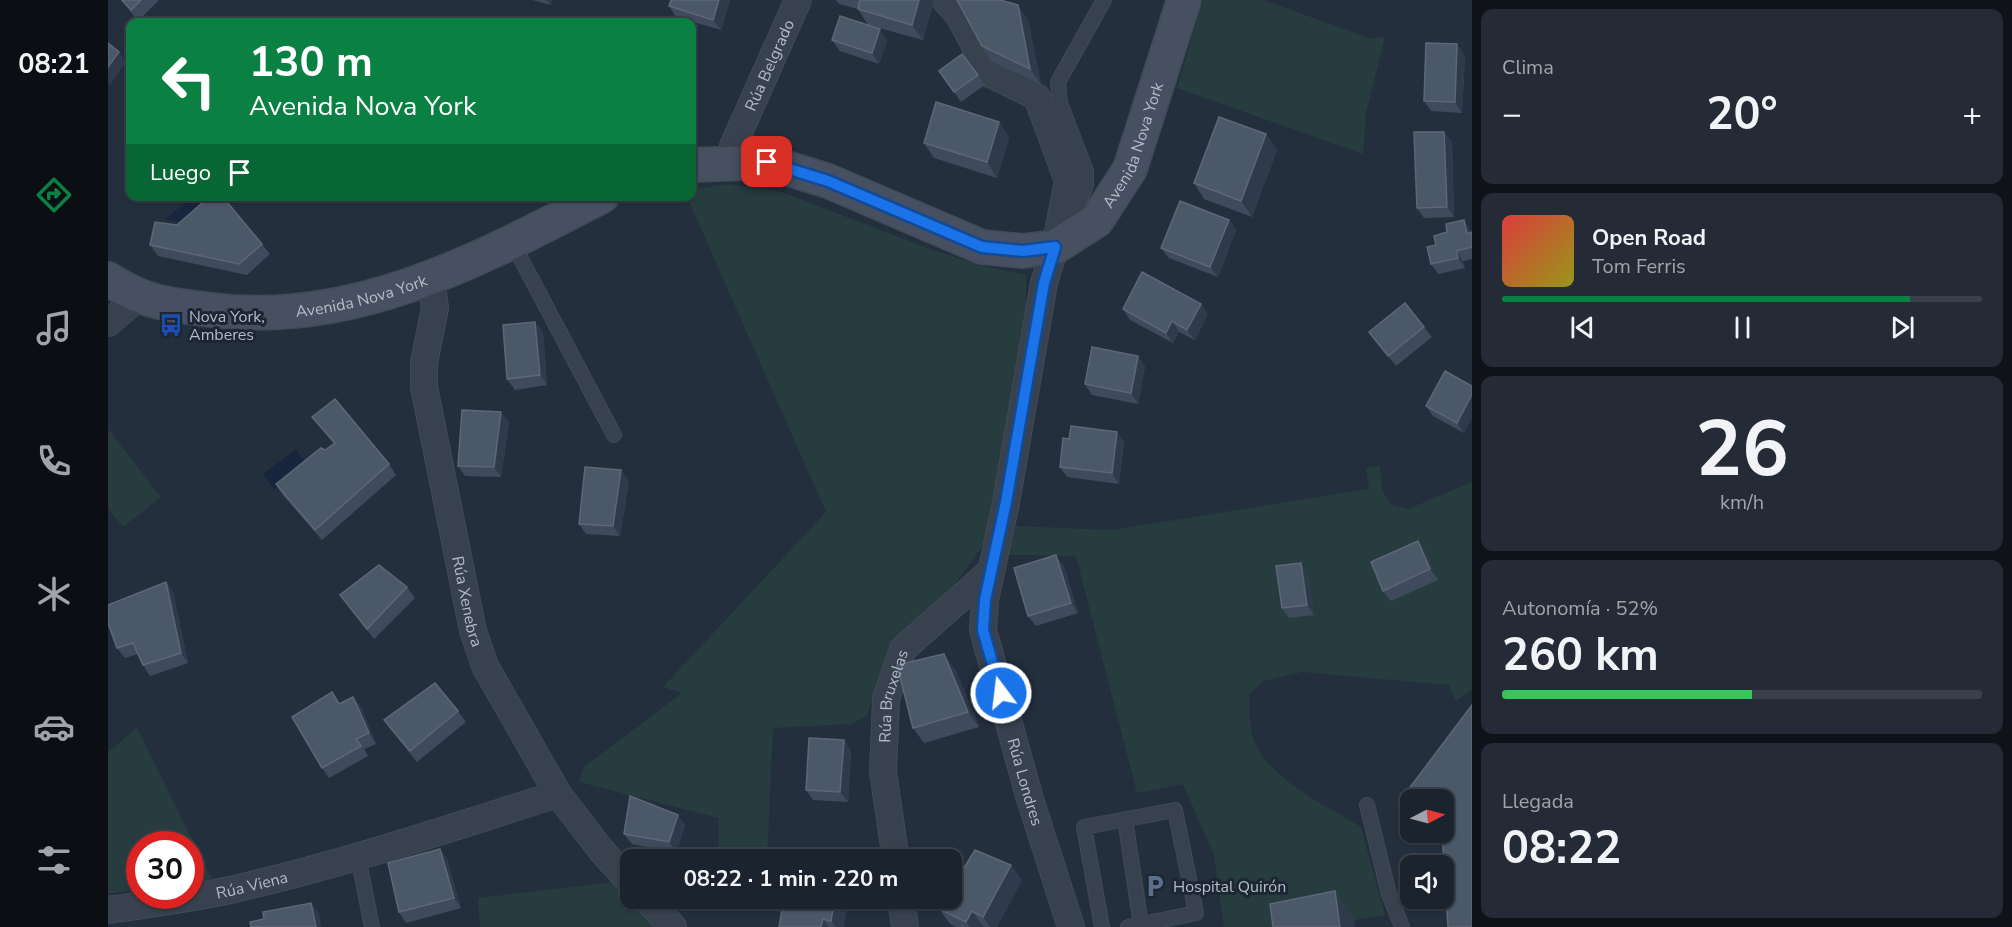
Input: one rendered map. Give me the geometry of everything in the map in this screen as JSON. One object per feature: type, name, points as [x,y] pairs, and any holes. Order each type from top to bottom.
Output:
[{"type":"main road","name":"Avenida Nova York","points":[[1067,239],[1097,220],[1130,169],[1184,0]]},
{"type":"main road","points":[[696,165],[767,162],[828,181],[982,247],[1023,251],[1067,239]]},
{"type":"main road","name":"Avenida Nova York","points":[[108,279],[140,296],[175,305],[226,312],[271,313],[317,309],[368,299],[431,279],[512,242],[592,201]]},
{"type":"street","name":"Rúa Belgrado","points":[[736,163],[733,146],[798,0]]},
{"type":"street","points":[[945,0],[958,14],[990,74],[1037,97],[1068,181],[1067,239]]},
{"type":"street","name":"Rúa Londres","points":[[1067,239],[1044,283],[1006,502],[990,571],[983,630],[1030,799],[1071,927]]},
{"type":"street","name":"Rúa Xenebra","points":[[431,279],[435,308],[424,363],[424,387],[473,631],[485,666],[558,794],[620,871]]},
{"type":"street","points":[[108,323],[140,296]]},
{"type":"street","name":"Rúa Bruxelas","points":[[894,849],[883,772],[886,699],[903,649],[990,571]]},
{"type":"street","name":"Rúa Viena","points":[[108,910],[231,890],[358,856],[558,794]]},
{"type":"street","points":[[656,909],[673,927]]},
{"type":"street","points":[[903,909],[905,927]]},
{"type":"lane","points":[[1067,239],[1086,185],[1086,171],[1060,103],[1058,82],[1104,0]]},
{"type":"lane","points":[[512,242],[614,435]]},
{"type":"lane","points":[[1367,805],[1389,894],[1402,927]]},
{"type":"lane","points":[[1102,927],[1084,827],[1125,819],[1175,810],[1196,913],[1135,926],[1125,819]]},
{"type":"lane","points":[[358,856],[372,927]]},
{"type":"green space","points":[[1203,0],[1264,0],[1369,38],[1385,37],[1366,113],[1363,154],[1177,88]]},
{"type":"green space","points":[[728,184],[779,191],[930,249],[983,266],[1026,275],[1026,313],[1005,456],[982,547],[954,585],[905,629],[883,668],[867,715],[852,724],[773,728],[767,849],[719,849],[718,818],[579,782],[584,767],[682,693],[663,687],[826,512],[689,201],[696,201],[696,189]]},
{"type":"green space","points":[[108,429],[161,497],[123,527],[108,508]]},
{"type":"green space","points":[[1380,466],[1382,490],[1392,505],[1408,509],[1472,482],[1472,690],[1456,701],[1449,685],[1302,672],[1264,681],[1249,694],[1252,736],[1262,755],[1286,780],[1301,791],[1361,827],[1385,915],[1313,927],[1224,927],[1214,855],[1183,784],[1137,793],[1076,556],[1008,555],[1016,526],[1112,530],[1369,489],[1366,468]]},
{"type":"green space","points":[[137,728],[188,831],[126,831],[126,891],[108,894],[108,752]]},
{"type":"green space","points":[[204,863],[212,879],[204,880]]},
{"type":"green space","points":[[614,882],[620,888],[620,909],[640,909],[657,927],[480,927],[478,898]]},
{"type":"water","points":[[188,201],[210,201],[186,223],[165,219]]},
{"type":"water","points":[[296,449],[307,465],[274,490],[263,474]]},
{"type":"building","points":[[122,0],[141,0],[131,10]]},
{"type":"building","points":[[671,0],[719,0],[713,20],[669,6]]},
{"type":"building","points":[[860,0],[919,0],[912,25],[858,9]]},
{"type":"building","points":[[957,0],[1000,0],[1018,5],[1030,69],[982,46]]},
{"type":"building","points":[[840,16],[880,29],[872,53],[832,40]]},
{"type":"building","points":[[108,43],[119,52],[108,67]]},
{"type":"building","points":[[1426,43],[1457,44],[1455,102],[1424,101]]},
{"type":"building","points":[[962,54],[978,75],[954,92],[939,71]]},
{"type":"building","points":[[936,102],[999,122],[987,162],[924,143]]},
{"type":"building","points":[[1219,117],[1266,134],[1241,201],[1194,183]]},
{"type":"building","points":[[1414,132],[1444,132],[1447,207],[1417,208]]},
{"type":"building","points":[[204,201],[226,201],[262,244],[239,264],[150,245],[155,222],[177,225]]},
{"type":"building","points":[[1180,201],[1229,220],[1210,267],[1161,248]]},
{"type":"building","points":[[1464,220],[1467,234],[1472,232],[1472,247],[1456,251],[1458,258],[1431,264],[1427,247],[1436,245],[1434,236],[1447,232],[1446,224]]},
{"type":"building","points":[[1142,272],[1201,304],[1187,330],[1172,321],[1166,333],[1123,309]]},
{"type":"building","points":[[1405,303],[1424,327],[1388,356],[1369,332]]},
{"type":"building","points":[[535,322],[540,375],[507,379],[503,325]]},
{"type":"building","points":[[1092,347],[1138,356],[1131,393],[1085,384]]},
{"type":"building","points":[[1445,371],[1472,386],[1472,394],[1457,423],[1426,406]]},
{"type":"building","points":[[335,399],[389,464],[315,530],[276,484],[321,448],[325,450],[335,443],[312,417]]},
{"type":"building","points":[[462,410],[501,412],[494,467],[458,466]]},
{"type":"building","points":[[1071,426],[1117,432],[1112,473],[1060,467],[1063,438],[1069,439]]},
{"type":"building","points":[[585,467],[621,470],[613,526],[579,524]]},
{"type":"building","points":[[1418,541],[1430,569],[1383,591],[1371,562]]},
{"type":"building","points":[[1056,555],[1071,603],[1028,616],[1014,568]]},
{"type":"building","points":[[1301,563],[1307,605],[1282,608],[1276,566]]},
{"type":"building","points":[[379,565],[407,587],[367,629],[340,595]]},
{"type":"building","points":[[166,582],[181,653],[143,665],[133,643],[117,648],[108,623],[108,605]]},
{"type":"building","points":[[944,654],[968,712],[913,728],[897,665]]},
{"type":"building","points":[[435,683],[458,711],[410,751],[384,720]]},
{"type":"building","points":[[332,692],[339,704],[353,697],[369,733],[356,739],[361,746],[322,768],[292,717]]},
{"type":"building","points":[[1472,705],[1472,927],[1448,927],[1447,909],[1454,909],[1454,855],[1443,855],[1443,843],[1454,843],[1454,789],[1409,789]]},
{"type":"building","points":[[809,738],[844,740],[840,792],[806,790]]},
{"type":"building","points":[[630,796],[678,815],[669,842],[624,834]]},
{"type":"building","points":[[440,849],[454,898],[399,912],[388,863]]},
{"type":"building","points":[[975,850],[1011,865],[983,917],[972,911],[966,922],[939,909],[962,909],[962,871]]},
{"type":"building","points":[[1335,891],[1340,927],[1273,927],[1270,904]]},
{"type":"building","points":[[311,903],[316,927],[251,927],[250,922],[264,919],[263,912]]},
{"type":"building","points":[[782,909],[833,909],[831,921],[823,919],[821,927],[779,927]]},
{"type":"place","name":"Nova York, Amberes","points":[[171,325]]},
{"type":"place","name":"Hospital Quirón","points":[[1155,886]]},
{"type":"route","points":[[767,162],[828,181],[982,247],[1023,251],[1055,247],[1044,283],[1006,502],[985,600],[983,630],[1001,693]]}]
